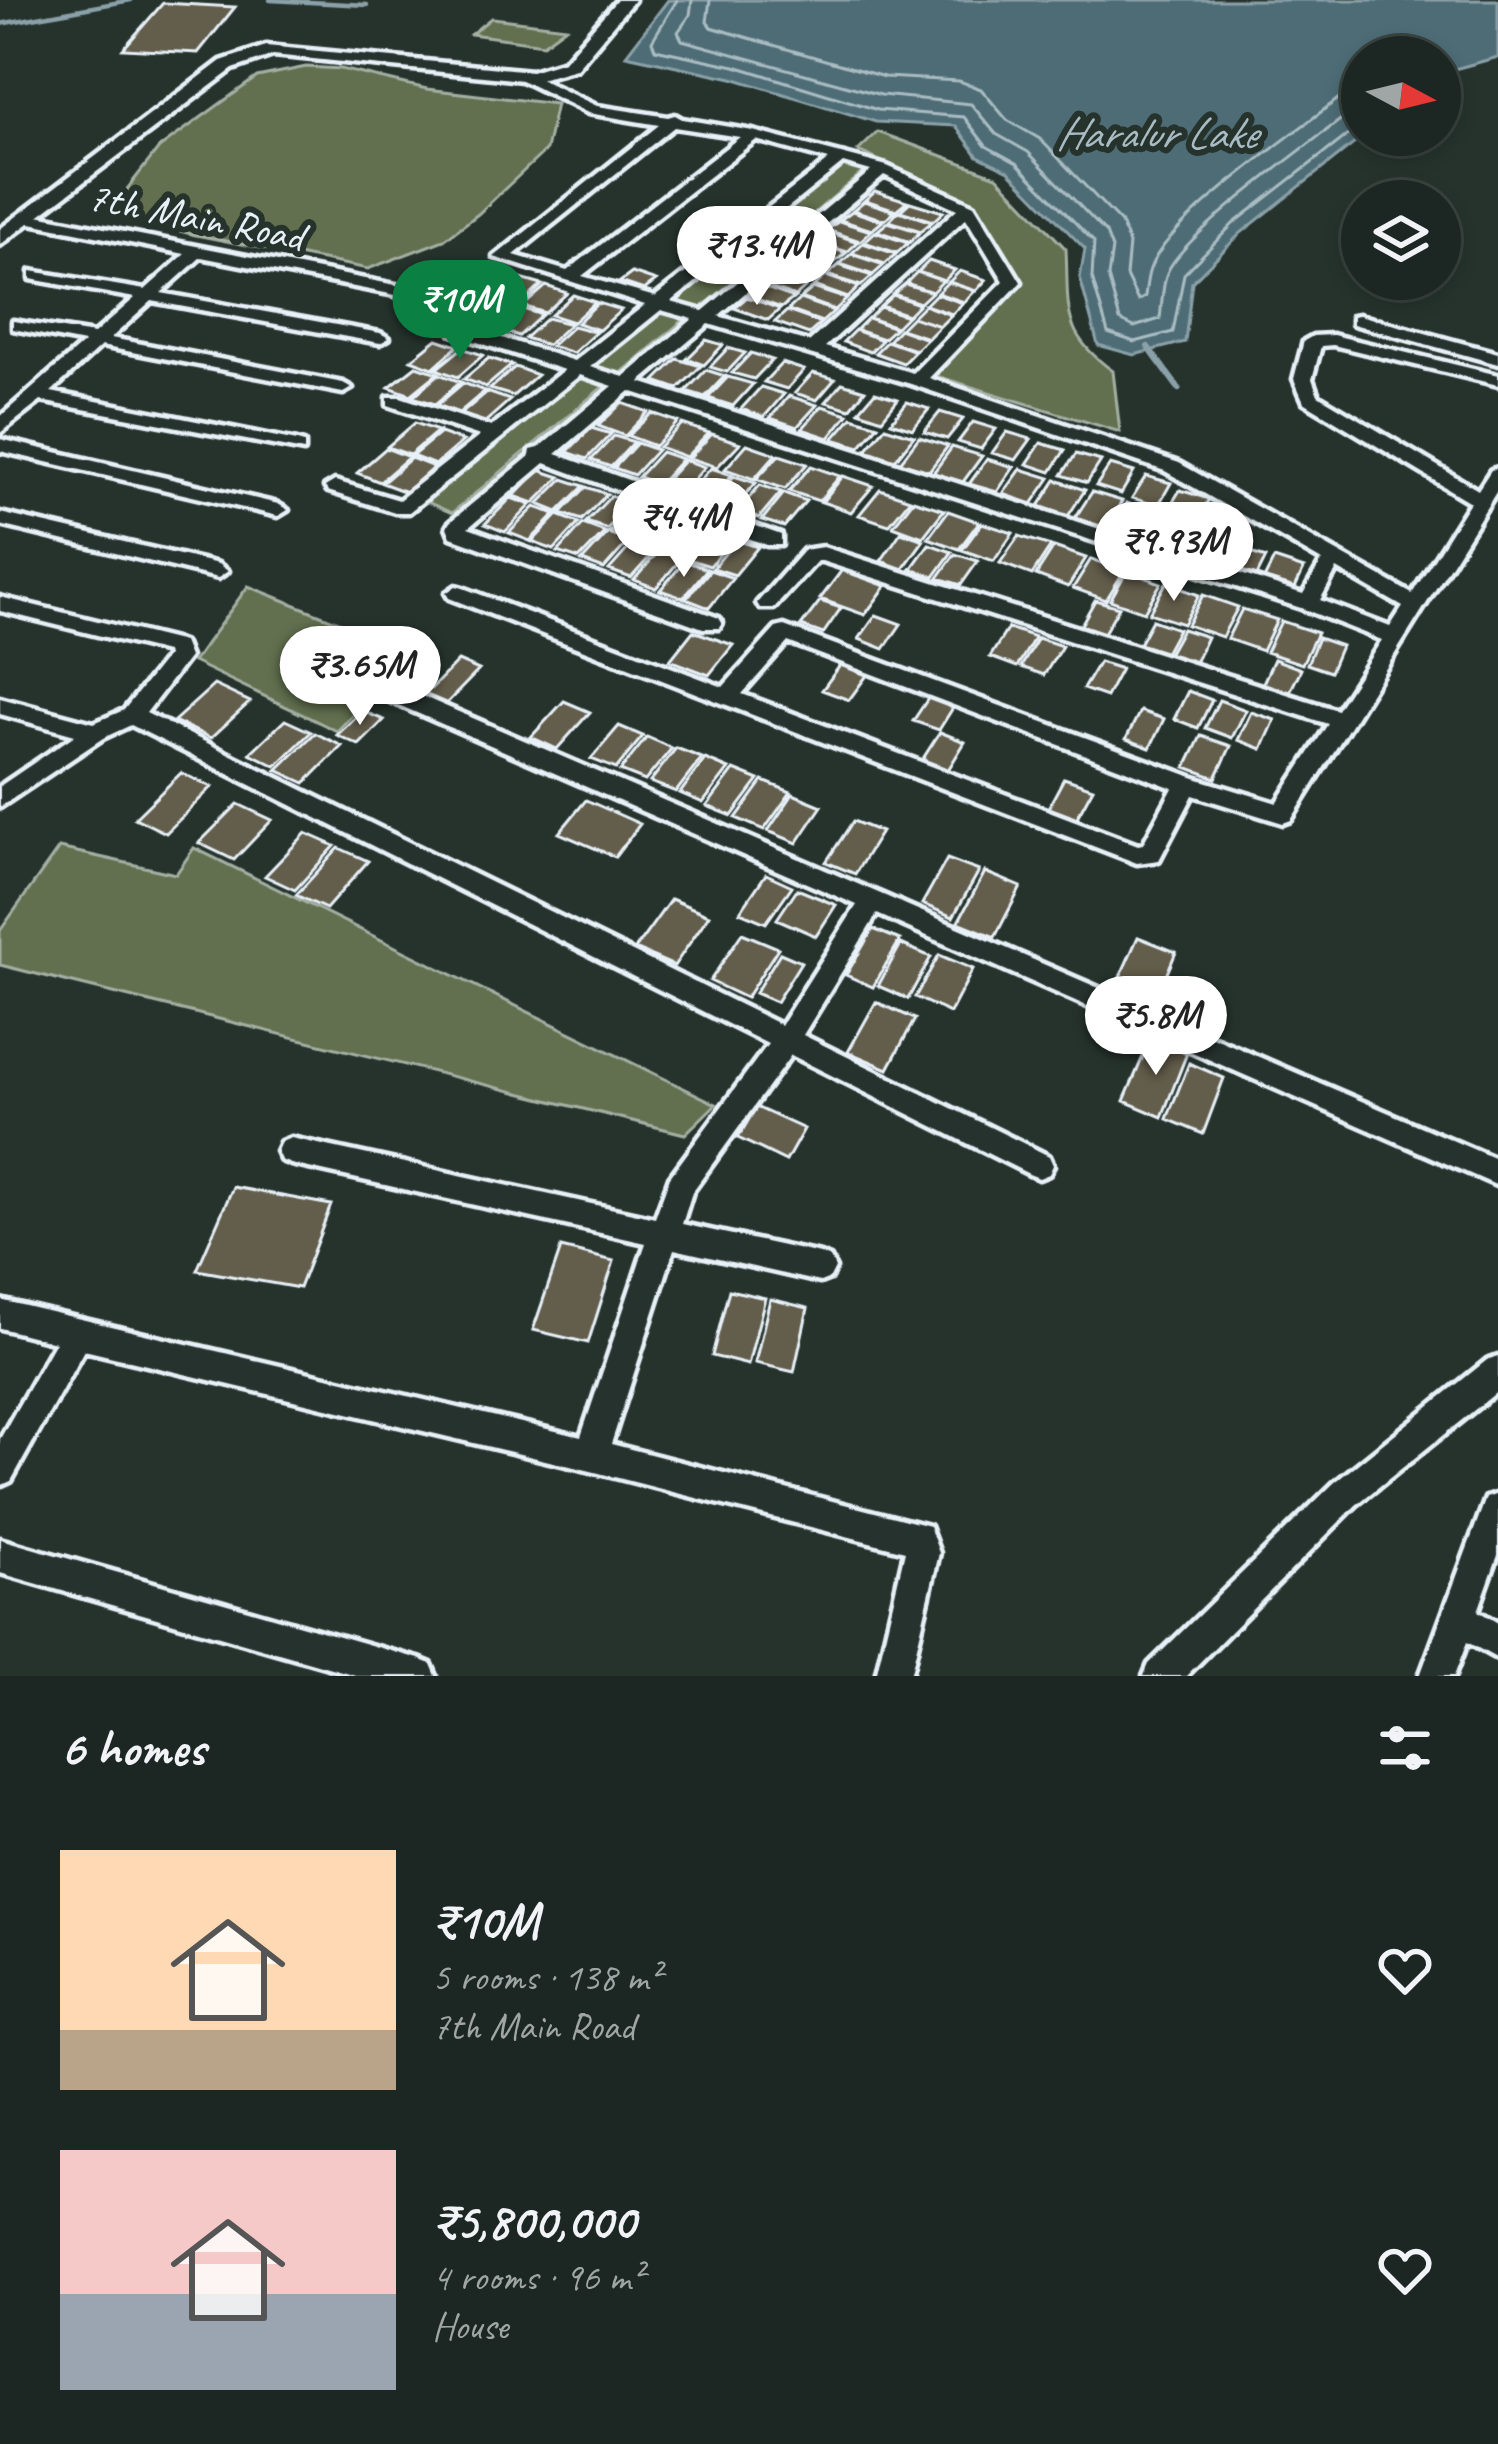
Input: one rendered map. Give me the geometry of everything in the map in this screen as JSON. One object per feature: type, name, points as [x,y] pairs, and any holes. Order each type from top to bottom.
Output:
[{"type":"street","points":[[0,239],[227,65],[272,50],[522,75],[546,72],[570,64],[626,0]]},
{"type":"street","points":[[546,72],[600,100],[882,169],[968,208],[1013,282],[916,380]]},
{"type":"street","points":[[522,75],[593,110],[667,118]]},
{"type":"street","points":[[667,118],[503,253],[506,260],[916,380],[1172,466],[1414,604]]},
{"type":"street","points":[[569,277],[752,135]]},
{"type":"street","points":[[335,487],[401,509],[840,158]]},
{"type":"street","points":[[711,622],[458,532],[459,524],[882,169]]},
{"type":"street","points":[[812,349],[968,208]]},
{"type":"street","name":"7th Main Road","points":[[27,218],[422,296]]},
{"type":"street","points":[[0,427],[197,252]]},
{"type":"street","points":[[37,275],[380,338]]},
{"type":"street","points":[[1359,320],[1498,359]]},
{"type":"street","points":[[19,325],[343,388]]},
{"type":"street","points":[[458,330],[626,380],[1308,603],[1393,636]]},
{"type":"street","points":[[1498,380],[1333,340],[1313,341],[1304,379],[1310,398],[1498,521]]},
{"type":"street","points":[[35,394],[298,447]]},
{"type":"street","points":[[394,401],[493,434]]},
{"type":"street","points":[[0,445],[278,510]]},
{"type":"street","points":[[538,454],[774,540]]},
{"type":"street","points":[[727,697],[779,634],[786,633],[1187,784],[1283,814],[1498,474]]},
{"type":"street","points":[[0,519],[218,571]]},
{"type":"street","points":[[767,604],[811,555],[823,554],[1339,719]]},
{"type":"street","points":[[1308,603],[1334,557]]},
{"type":"street","points":[[456,593],[1143,856],[1150,853],[1187,784]]},
{"type":"street","points":[[0,604],[175,647],[178,657],[132,716],[95,732],[0,798]]},
{"type":"street","points":[[395,694],[1498,1173]]},
{"type":"street","points":[[0,706],[95,732]]},
{"type":"street","points":[[132,716],[784,1043],[1039,1165]]},
{"type":"street","points":[[591,1455],[680,1186],[784,1043],[873,900]]},
{"type":"street","points":[[291,1151],[820,1268]]},
{"type":"street","points":[[0,1315],[591,1455],[916,1538],[922,1553],[893,1676]]},
{"type":"street","points":[[0,1470],[77,1333]]},
{"type":"street","points":[[1161,1676],[1346,1494],[1498,1371]]},
{"type":"street","points":[[1437,1676],[1498,1510]]},
{"type":"street","points":[[0,1556],[419,1676]]},
{"type":"street","points":[[1458,1618],[1498,1642]]},
{"type":"green space","points":[[491,18],[566,27],[543,44],[471,34]]},
{"type":"green space","points":[[306,67],[341,69],[427,89],[556,104],[546,150],[444,240],[368,269],[191,234],[129,217],[117,202],[159,148],[257,77]]},
{"type":"green space","points":[[878,132],[997,176],[1066,249],[1071,318],[1084,344],[1113,371],[1120,432],[936,376],[1021,285],[970,200],[858,151]]},
{"type":"green space","points":[[845,161],[868,168],[699,310],[674,301]]},
{"type":"green space","points":[[661,309],[686,318],[619,375],[593,365]]},
{"type":"green space","points":[[576,375],[604,386],[452,513],[423,500]]},
{"type":"green space","points":[[248,586],[414,652],[337,731],[193,662]]},
{"type":"green space","points":[[59,848],[176,874],[194,848],[716,1104],[685,1134],[0,965],[0,931]]},
{"type":"water","name":"Haralur Lake","points":[[668,0],[1498,0],[1498,57],[1461,67],[1461,36],[1341,36],[1341,154],[1241,233],[1192,282],[1185,342],[1134,355],[1098,345],[1080,278],[1085,249],[1009,171],[978,156],[956,126],[876,122],[732,78],[626,55]]},
{"type":"building","points":[[163,3],[235,7],[198,53],[123,49]]},
{"type":"building","points":[[875,191],[907,201],[896,210],[865,200]]},
{"type":"building","points":[[864,201],[895,211],[884,220],[853,210]]},
{"type":"building","points":[[910,202],[943,212],[933,221],[900,211]]},
{"type":"building","points":[[852,211],[883,221],[872,230],[840,220]]},
{"type":"building","points":[[899,211],[932,222],[921,231],[889,221]]},
{"type":"building","points":[[839,221],[871,231],[860,241],[827,230]]},
{"type":"building","points":[[888,222],[920,232],[910,242],[877,231]]},
{"type":"building","points":[[826,231],[858,242],[847,252],[815,241]]},
{"type":"building","points":[[875,232],[908,243],[897,253],[864,242]]},
{"type":"building","points":[[814,242],[846,253],[835,262],[802,251]]},
{"type":"building","points":[[863,243],[896,254],[885,264],[852,253]]},
{"type":"building","points":[[801,253],[833,264],[822,274],[789,262]]},
{"type":"building","points":[[851,254],[884,265],[873,275],[840,264]]},
{"type":"building","points":[[929,261],[955,270],[944,281],[918,272]]},
{"type":"building","points":[[788,264],[820,275],[808,285],[776,273]]},
{"type":"building","points":[[839,265],[872,276],[861,286],[827,275]]},
{"type":"building","points":[[960,271],[986,280],[976,291],[949,282]]},
{"type":"building","points":[[917,272],[943,281],[932,292],[906,283]]},
{"type":"building","points":[[632,273],[656,281],[644,290],[620,282]]},
{"type":"building","points":[[774,275],[807,286],[795,297],[762,285]]},
{"type":"building","points":[[826,276],[859,287],[848,298],[814,286]]},
{"type":"building","points":[[521,279],[542,285],[520,305],[498,298]]},
{"type":"building","points":[[948,282],[975,291],[964,302],[937,293]]},
{"type":"building","points":[[905,284],[932,292],[920,303],[893,294]]},
{"type":"building","points":[[546,286],[567,293],[545,313],[523,306]]},
{"type":"building","points":[[761,286],[794,298],[781,308],[748,296]]},
{"type":"building","points":[[813,288],[847,299],[835,310],[801,298]]},
{"type":"building","points":[[936,294],[963,303],[952,314],[925,305]]},
{"type":"building","points":[[573,295],[595,302],[573,322],[551,315]]},
{"type":"building","points":[[893,295],[919,304],[908,315],[881,306]]},
{"type":"building","points":[[747,297],[780,309],[768,320],[734,308]]},
{"type":"building","points":[[800,299],[834,311],[822,322],[788,310]]},
{"type":"building","points":[[495,301],[516,307],[493,327],[471,321]]},
{"type":"building","points":[[598,303],[621,310],[599,330],[577,323]]},
{"type":"building","points":[[924,305],[951,315],[940,326],[912,317]]},
{"type":"building","points":[[880,307],[907,316],[896,327],[869,318]]},
{"type":"building","points":[[520,308],[542,315],[519,336],[497,329]]},
{"type":"building","points":[[787,311],[821,323],[809,334],[775,322]]},
{"type":"building","points":[[912,317],[940,326],[928,338],[900,329]]},
{"type":"building","points":[[547,318],[570,324],[547,345],[525,338]]},
{"type":"building","points":[[868,318],[895,328],[883,339],[856,330]]},
{"type":"building","points":[[573,326],[596,332],[573,353],[551,346]]},
{"type":"building","points":[[899,329],[927,339],[915,350],[888,341]]},
{"type":"building","points":[[855,330],[882,340],[870,352],[843,342]]},
{"type":"building","points":[[437,339],[458,346],[433,368],[411,360]]},
{"type":"building","points":[[706,340],[723,345],[704,365],[687,359]]},
{"type":"building","points":[[887,341],[915,351],[903,363],[875,353]]},
{"type":"building","points":[[462,348],[483,355],[458,377],[436,369]]},
{"type":"building","points":[[728,348],[745,353],[727,372],[710,367]]},
{"type":"building","points":[[751,353],[772,360],[754,379],[732,373]]},
{"type":"building","points":[[489,358],[512,365],[486,387],[464,379]]},
{"type":"building","points":[[677,359],[701,366],[678,389],[655,381]]},
{"type":"building","points":[[782,363],[804,370],[787,389],[764,382]]},
{"type":"building","points":[[416,366],[438,373],[411,395],[389,387]]},
{"type":"building","points":[[515,367],[537,375],[513,396],[490,389]]},
{"type":"building","points":[[706,370],[725,376],[705,397],[686,391]]},
{"type":"building","points":[[813,373],[835,379],[817,400],[795,393]]},
{"type":"building","points":[[439,374],[461,382],[435,404],[413,397]]},
{"type":"building","points":[[728,377],[753,384],[733,406],[708,398]]},
{"type":"building","points":[[463,383],[485,391],[459,413],[437,405]]},
{"type":"building","points":[[842,383],[865,390],[850,409],[826,402]]},
{"type":"building","points":[[761,387],[784,394],[764,417],[741,409]]},
{"type":"building","points":[[487,392],[510,400],[484,423],[461,414]]},
{"type":"building","points":[[875,392],[898,399],[882,419],[859,411]]},
{"type":"building","points":[[789,396],[817,405],[797,427],[770,418]]},
{"type":"building","points":[[907,402],[929,409],[913,429],[891,422]]},
{"type":"building","points":[[622,403],[648,412],[625,436],[598,426]]},
{"type":"building","points":[[822,406],[848,414],[829,438],[802,429]]},
{"type":"building","points":[[940,412],[963,419],[947,439],[924,432]]},
{"type":"building","points":[[652,413],[678,422],[655,446],[628,436]]},
{"type":"building","points":[[852,417],[878,425],[860,447],[833,439]]},
{"type":"building","points":[[973,422],[996,429],[981,449],[958,442]]},
{"type":"building","points":[[415,423],[438,431],[410,455],[387,447]]},
{"type":"building","points":[[682,424],[709,433],[686,457],[659,447]]},
{"type":"building","points":[[885,427],[914,436],[895,460],[866,450]]},
{"type":"building","points":[[591,428],[611,434],[587,459],[567,452]]},
{"type":"building","points":[[1007,432],[1031,439],[1016,460],[992,453]]},
{"type":"building","points":[[440,433],[463,441],[435,465],[412,456]]},
{"type":"building","points":[[712,434],[740,443],[717,467],[689,458]]},
{"type":"building","points":[[614,436],[634,442],[611,467],[591,460]]},
{"type":"building","points":[[919,437],[948,446],[929,471],[900,462]]},
{"type":"building","points":[[637,443],[657,450],[634,475],[614,468]]},
{"type":"building","points":[[1041,443],[1065,450],[1051,472],[1027,464]]},
{"type":"building","points":[[747,444],[776,454],[754,479],[725,469]]},
{"type":"building","points":[[952,447],[982,456],[963,482],[933,473]]},
{"type":"building","points":[[386,448],[409,457],[380,482],[357,473]]},
{"type":"building","points":[[661,452],[682,459],[659,484],[638,477]]},
{"type":"building","points":[[1076,454],[1101,461],[1087,483],[1062,475]]},
{"type":"building","points":[[779,455],[807,464],[785,489],[756,479]]},
{"type":"building","points":[[411,458],[434,467],[406,492],[382,483]]},
{"type":"building","points":[[987,459],[1014,467],[997,492],[969,484]]},
{"type":"building","points":[[685,460],[705,467],[683,492],[662,485]]},
{"type":"building","points":[[1110,465],[1134,472],[1121,494],[1096,486]]},
{"type":"building","points":[[811,466],[840,476],[819,501],[789,491]]},
{"type":"building","points":[[711,468],[732,475],[709,501],[688,494]]},
{"type":"building","points":[[1021,469],[1050,478],[1032,504],[1003,494]]},
{"type":"building","points":[[539,470],[560,477],[534,503],[514,496]]},
{"type":"building","points":[[734,476],[756,483],[733,509],[712,502]]},
{"type":"building","points":[[843,476],[873,486],[851,512],[822,502]]},
{"type":"building","points":[[1146,476],[1171,483],[1158,506],[1132,498]]},
{"type":"building","points":[[563,479],[584,486],[558,512],[538,504]]},
{"type":"building","points":[[1056,480],[1085,490],[1068,516],[1039,506]]},
{"type":"building","points":[[760,485],[781,492],[759,518],[738,511]]},
{"type":"building","points":[[586,487],[607,494],[582,520],[561,513]]},
{"type":"building","points":[[880,489],[910,499],[889,525],[859,515]]},
{"type":"building","points":[[1180,490],[1209,499],[1198,519],[1168,510]]},
{"type":"building","points":[[1092,492],[1122,501],[1105,528],[1075,518]]},
{"type":"building","points":[[784,493],[806,501],[784,527],[762,520]]},
{"type":"building","points":[[611,496],[632,503],[607,529],[586,522]]},
{"type":"building","points":[[511,498],[531,505],[505,532],[485,524]]},
{"type":"building","points":[[913,500],[944,510],[923,537],[893,526]]},
{"type":"building","points":[[1126,503],[1158,513],[1142,540],[1111,530]]},
{"type":"building","points":[[635,504],[656,511],[632,538],[610,531]]},
{"type":"building","points":[[535,507],[556,514],[530,541],[509,533]]},
{"type":"building","points":[[1213,510],[1244,519],[1234,538],[1203,528]]},
{"type":"building","points":[[948,511],[979,522],[959,549],[928,538]]},
{"type":"building","points":[[661,513],[683,520],[659,548],[637,540]]},
{"type":"building","points":[[1165,514],[1195,524],[1180,551],[1150,541]]},
{"type":"building","points":[[558,515],[579,523],[554,550],[532,542]]},
{"type":"building","points":[[685,522],[707,529],[683,557],[661,549]]},
{"type":"building","points":[[982,523],[1013,533],[994,561],[962,550]]},
{"type":"building","points":[[583,524],[605,532],[579,559],[558,552]]},
{"type":"building","points":[[711,531],[733,538],[710,566],[688,559]]},
{"type":"building","points":[[1199,531],[1229,541],[1218,563],[1187,553]]},
{"type":"building","points":[[901,532],[924,540],[903,569],[881,561]]},
{"type":"building","points":[[608,533],[629,541],[604,569],[582,561]]},
{"type":"building","points":[[1019,536],[1051,546],[1032,575],[1000,563]]},
{"type":"building","points":[[736,540],[758,547],[735,575],[713,568]]},
{"type":"building","points":[[634,542],[656,550],[631,578],[609,570]]},
{"type":"building","points":[[929,544],[952,552],[934,577],[911,569]]},
{"type":"building","points":[[1054,547],[1086,558],[1068,587],[1036,575]]},
{"type":"building","points":[[1235,548],[1266,558],[1257,576],[1225,566]]},
{"type":"building","points":[[659,551],[681,559],[656,588],[634,580]]},
{"type":"building","points":[[955,554],[978,561],[961,585],[938,578]]},
{"type":"building","points":[[1091,559],[1124,571],[1106,600],[1073,588]]},
{"type":"building","points":[[1274,559],[1304,569],[1295,588],[1264,579]]},
{"type":"building","points":[[685,561],[707,569],[683,598],[660,590]]},
{"type":"building","points":[[710,570],[733,578],[709,608],[686,599]]},
{"type":"building","points":[[842,570],[886,586],[865,615],[820,599]]},
{"type":"building","points":[[1127,571],[1161,583],[1144,612],[1110,600]]},
{"type":"building","points":[[1166,583],[1199,595],[1183,624],[1149,613]]},
{"type":"building","points":[[1203,595],[1238,607],[1222,637],[1187,625]]},
{"type":"building","points":[[1095,600],[1119,607],[1104,633],[1081,625]]},
{"type":"building","points":[[820,601],[841,608],[823,634],[801,626]]},
{"type":"building","points":[[1242,609],[1277,620],[1262,651],[1227,639]]},
{"type":"building","points":[[876,615],[901,624],[884,649],[859,639]]},
{"type":"building","points":[[1152,620],[1178,629],[1165,653],[1139,644]]},
{"type":"building","points":[[1281,621],[1317,633],[1302,664],[1266,652]]},
{"type":"building","points":[[1008,628],[1035,637],[1017,667],[990,657]]},
{"type":"building","points":[[1182,629],[1207,637],[1195,663],[1168,654]]},
{"type":"building","points":[[693,631],[733,645],[709,675],[670,660]]},
{"type":"building","points":[[1038,638],[1062,646],[1044,675],[1021,667]]},
{"type":"building","points":[[1318,638],[1341,646],[1330,672],[1307,664]]},
{"type":"building","points":[[1274,659],[1301,669],[1289,694],[1262,685]]},
{"type":"building","points":[[458,661],[479,670],[445,705],[424,696]]},
{"type":"building","points":[[1099,662],[1121,669],[1106,697],[1083,689]]},
{"type":"building","points":[[841,664],[868,674],[849,700],[822,690]]},
{"type":"building","points":[[214,685],[250,702],[211,738],[174,721]]},
{"type":"building","points":[[1188,691],[1212,700],[1198,728],[1174,719]]},
{"type":"building","points":[[929,697],[954,706],[939,730],[913,721]]},
{"type":"building","points":[[1219,700],[1246,710],[1232,738],[1205,728]]},
{"type":"building","points":[[564,701],[590,712],[557,749],[531,737]]},
{"type":"building","points":[[362,711],[384,720],[359,745],[337,735]]},
{"type":"building","points":[[1140,711],[1164,719],[1150,748],[1126,739]]},
{"type":"building","points":[[1251,712],[1275,720],[1262,749],[1238,740]]},
{"type":"building","points":[[285,720],[311,732],[276,766],[250,753]]},
{"type":"building","points":[[619,726],[643,736],[616,769],[591,759]]},
{"type":"building","points":[[940,732],[965,742],[948,770],[922,760]]},
{"type":"building","points":[[315,733],[342,746],[305,783],[277,770]]},
{"type":"building","points":[[1201,736],[1231,746],[1216,778],[1186,767]]},
{"type":"building","points":[[647,737],[672,748],[645,781],[620,771]]},
{"type":"building","points":[[676,748],[702,758],[676,792],[650,782]]},
{"type":"building","points":[[705,759],[729,769],[703,803],[680,793]]},
{"type":"building","points":[[734,770],[759,780],[732,816],[707,806]]},
{"type":"building","points":[[181,773],[212,787],[166,833],[135,818]]},
{"type":"building","points":[[1064,778],[1093,788],[1076,819],[1048,808]]},
{"type":"building","points":[[763,781],[791,792],[764,830],[736,818]]},
{"type":"building","points":[[793,794],[822,806],[797,843],[768,831]]},
{"type":"building","points":[[586,800],[640,824],[615,857],[559,833]]},
{"type":"building","points":[[238,804],[272,820],[234,860],[199,843]]},
{"type":"building","points":[[853,821],[881,832],[855,874],[826,862]]},
{"type":"building","points":[[306,833],[335,846],[295,890],[265,876]]},
{"type":"building","points":[[339,848],[368,861],[326,909],[296,895]]},
{"type":"building","points":[[947,859],[979,871],[953,917],[922,904]]},
{"type":"building","points":[[985,872],[1021,887],[995,937],[958,922]]},
{"type":"building","points":[[766,874],[792,886],[766,923],[740,912]]},
{"type":"building","points":[[797,889],[836,905],[816,936],[777,919]]},
{"type":"building","points":[[671,899],[709,915],[674,966],[635,949]]},
{"type":"building","points":[[873,929],[900,940],[873,987],[846,975]]},
{"type":"building","points":[[742,933],[778,948],[746,998],[710,981]]},
{"type":"building","points":[[1138,937],[1176,952],[1154,1004],[1115,988]]},
{"type":"building","points":[[901,944],[931,957],[908,999],[878,986]]},
{"type":"building","points":[[780,953],[801,962],[776,1002],[755,993]]},
{"type":"building","points":[[939,955],[973,969],[950,1013],[915,997]]},
{"type":"building","points":[[876,1002],[915,1019],[888,1069],[848,1052]]},
{"type":"building","points":[[1151,1038],[1187,1053],[1162,1117],[1124,1101]]},
{"type":"building","points":[[1189,1063],[1224,1078],[1203,1134],[1167,1119]]},
{"type":"building","points":[[756,1107],[804,1129],[786,1161],[738,1138]]},
{"type":"building","points":[[233,1187],[331,1205],[299,1288],[197,1270]]},
{"type":"building","points":[[561,1248],[614,1261],[588,1343],[533,1330]]},
{"type":"building","points":[[729,1290],[765,1298],[748,1365],[712,1356]]},
{"type":"building","points":[[770,1299],[808,1308],[794,1372],[755,1363]]},
{"type":"waterway","points":[[0,24],[131,0]]},
{"type":"waterway","points":[[270,0],[367,5]]},
{"type":"waterway","points":[[1148,347],[1179,389]]}]
